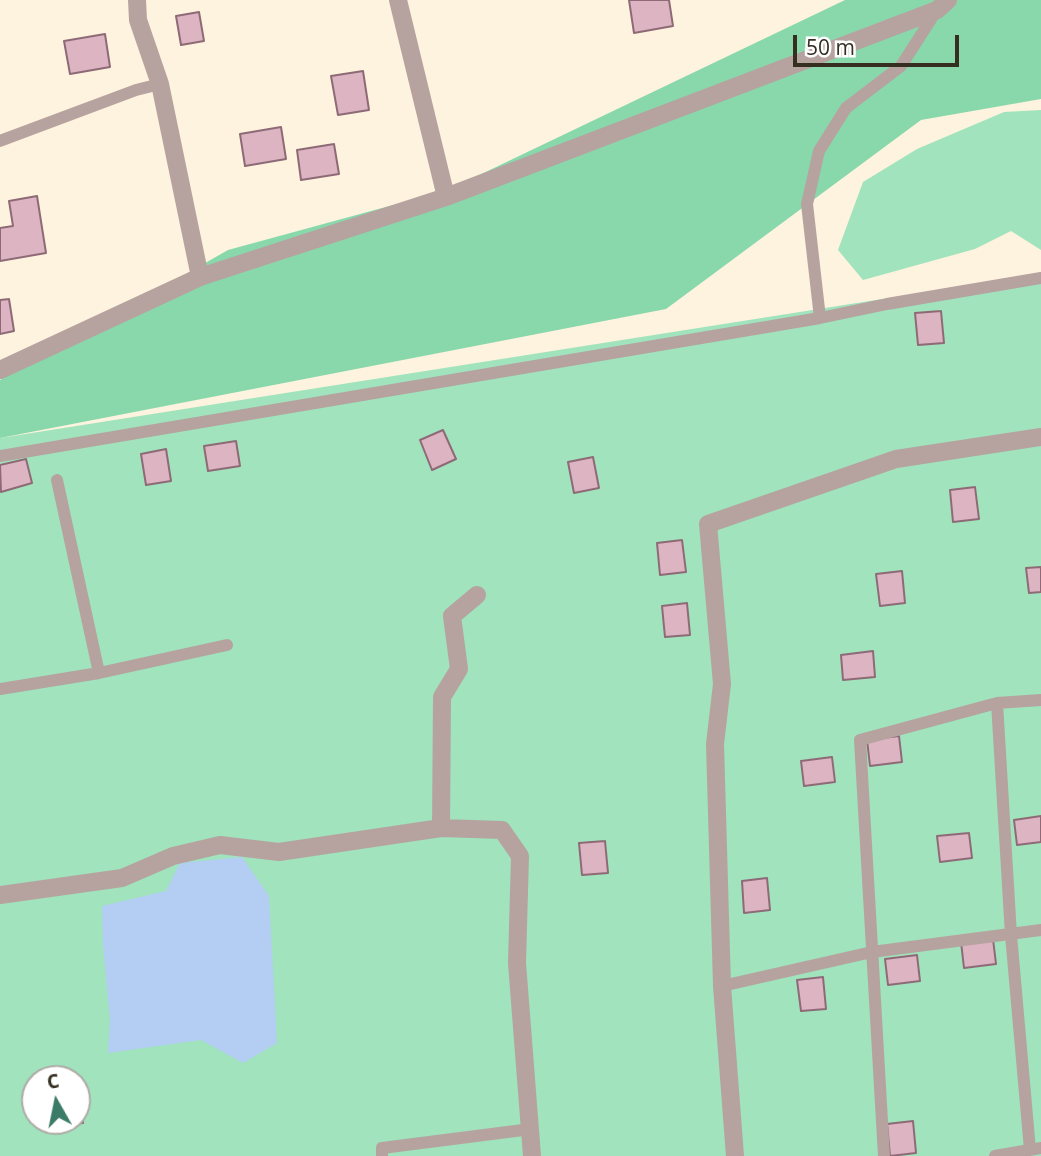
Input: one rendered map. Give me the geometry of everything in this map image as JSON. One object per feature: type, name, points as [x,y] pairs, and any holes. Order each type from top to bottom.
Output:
[{"type":"street","points":[[136,0],[138,20],[160,84],[200,277]]},
{"type":"street","points":[[398,0],[446,197]]},
{"type":"street","points":[[0,370],[200,277],[446,197],[942,5]]},
{"type":"street","points":[[735,1156],[722,986],[715,744],[722,684],[708,524],[896,459],[1041,437]]},
{"type":"street","points":[[441,828],[443,697],[459,669],[452,616],[477,595]]},
{"type":"street","points":[[0,895],[122,878],[173,856],[220,845],[279,852],[441,828],[502,830],[520,856],[517,963],[533,1156]]},
{"type":"lane","points":[[820,318],[807,204],[819,151],[846,108],[901,66],[942,5]]},
{"type":"lane","points":[[0,141],[136,90],[160,84]]},
{"type":"lane","points":[[0,456],[820,318],[1041,278]]},
{"type":"lane","points":[[57,480],[99,673]]},
{"type":"lane","points":[[0,689],[99,673],[228,645]]},
{"type":"lane","points":[[884,1156],[860,740],[998,703],[1041,700]]},
{"type":"lane","points":[[995,1156],[1035,1149],[1011,935],[998,703]]},
{"type":"lane","points":[[722,986],[872,952],[1041,930]]},
{"type":"lane","points":[[382,1156],[382,1148],[531,1129]]},
{"type":"green space","points":[[845,0],[1041,0],[1041,99],[921,120],[666,309],[0,438],[0,380],[228,250],[448,190]]},
{"type":"green space","points":[[1041,110],[1041,250],[1011,231],[975,249],[863,280],[838,250],[863,182],[917,149],[1004,112]]},
{"type":"green space","points":[[1041,274],[1041,1156],[0,1156],[0,438]]},
{"type":"water","points":[[242,857],[269,896],[277,1043],[243,1063],[201,1040],[108,1053],[110,1020],[102,906],[166,891],[180,863]]},
{"type":"building","points":[[629,0],[669,0],[673,26],[634,33]]},
{"type":"building","points":[[199,12],[204,41],[181,45],[176,16]]},
{"type":"building","points":[[105,34],[110,67],[70,74],[64,41]]},
{"type":"building","points":[[363,71],[369,110],[338,115],[331,76]]},
{"type":"building","points":[[281,127],[286,159],[245,166],[240,134]]},
{"type":"building","points":[[334,144],[339,174],[301,180],[297,150]]},
{"type":"building","points":[[37,196],[46,253],[0,261],[0,228],[13,226],[9,201]]},
{"type":"building","points":[[9,299],[14,331],[0,334],[0,300]]},
{"type":"building","points":[[941,311],[944,343],[918,345],[915,313]]},
{"type":"building","points":[[443,430],[456,459],[432,470],[420,440]]},
{"type":"building","points":[[236,441],[240,466],[208,471],[204,446]]},
{"type":"building","points":[[166,449],[171,481],[146,485],[141,454]]},
{"type":"building","points":[[593,457],[599,488],[574,493],[568,462]]},
{"type":"building","points":[[26,459],[32,483],[1,492],[0,465]]},
{"type":"building","points":[[975,487],[979,519],[953,522],[950,490]]},
{"type":"building","points":[[682,540],[686,572],[660,575],[657,543]]},
{"type":"building","points":[[1041,567],[1041,592],[1029,593],[1026,568]]},
{"type":"building","points":[[902,571],[905,603],[880,606],[876,574]]},
{"type":"building","points":[[687,603],[690,635],[665,637],[662,606]]},
{"type":"building","points":[[873,651],[875,677],[843,680],[841,655]]},
{"type":"building","points":[[899,736],[902,762],[870,766],[867,740]]},
{"type":"building","points":[[832,757],[835,782],[804,786],[801,761]]},
{"type":"building","points":[[1041,816],[1041,842],[1017,845],[1014,820]]},
{"type":"building","points":[[969,833],[972,858],[940,862],[937,836]]},
{"type":"building","points":[[605,841],[608,873],[582,875],[579,843]]},
{"type":"building","points":[[767,878],[770,910],[744,913],[742,881]]},
{"type":"building","points":[[993,939],[996,964],[964,968],[961,942]]},
{"type":"building","points":[[917,955],[920,981],[888,985],[885,959]]},
{"type":"building","points":[[823,977],[826,1009],[801,1011],[797,980]]},
{"type":"building","points":[[913,1121],[916,1153],[890,1156],[887,1124]]}]
